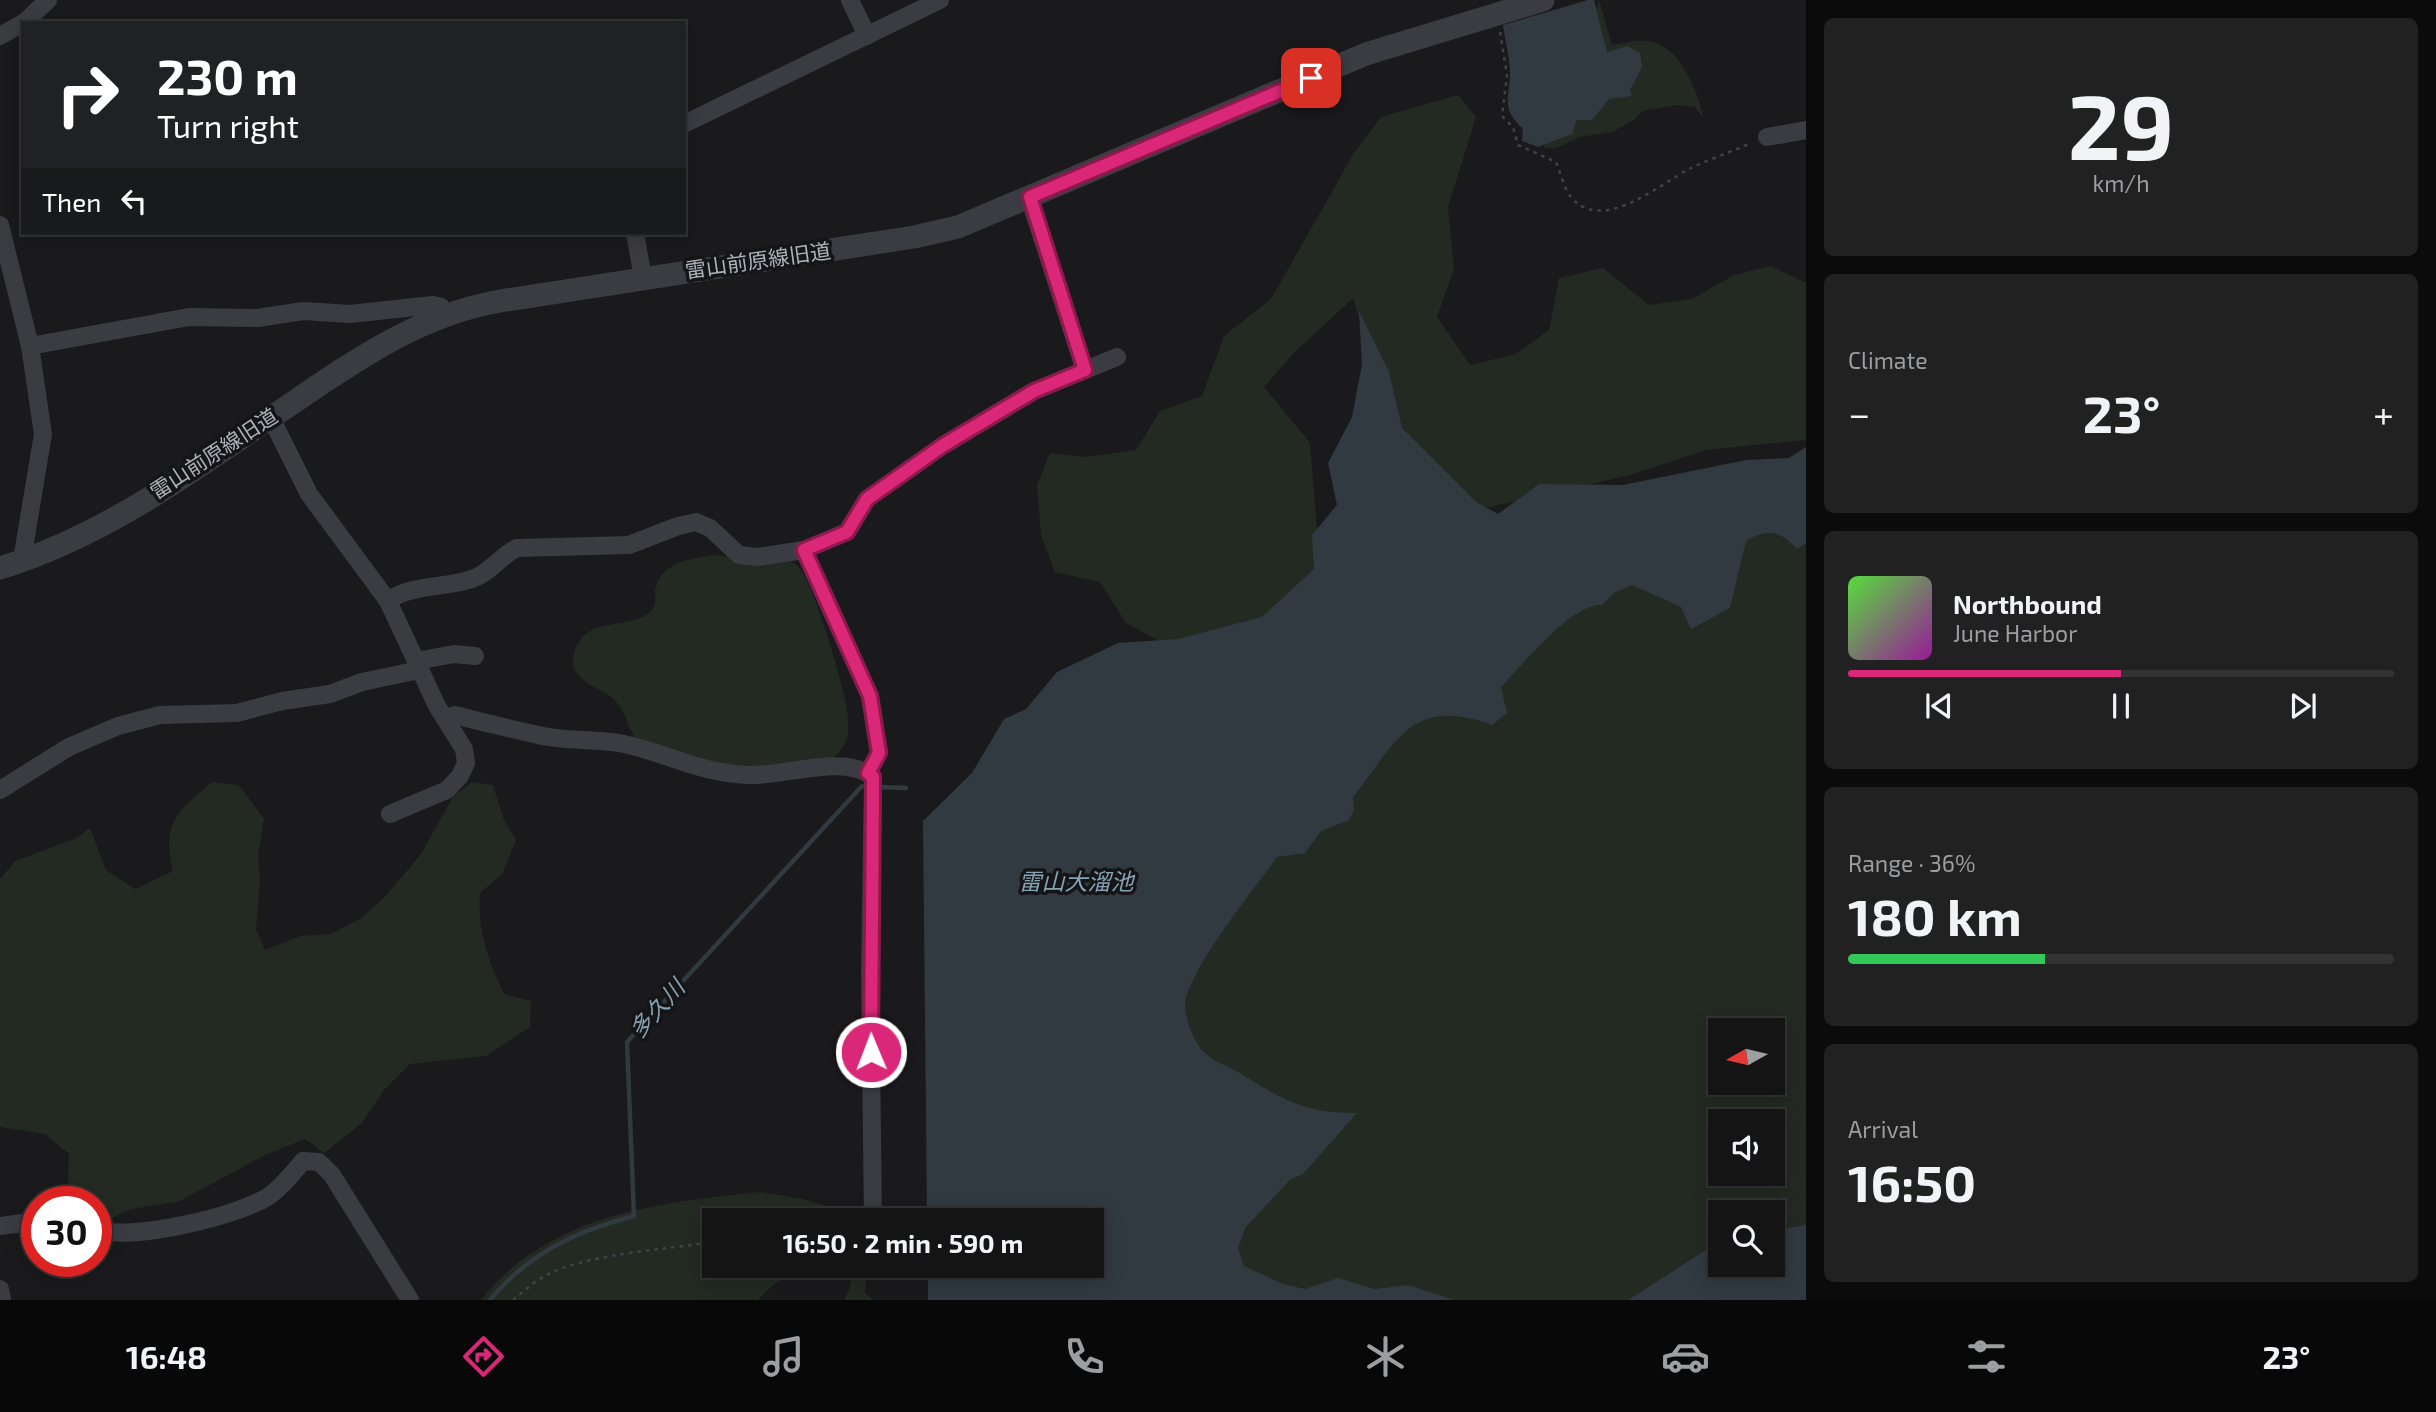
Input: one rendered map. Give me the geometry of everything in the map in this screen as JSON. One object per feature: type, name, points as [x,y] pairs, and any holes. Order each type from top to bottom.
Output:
[{"type":"street","points":[[25,21],[48,0]]},
{"type":"street","points":[[850,0],[867,36]]},
{"type":"street","points":[[686,123],[940,0]]},
{"type":"street","name":"雷山前原線旧道","points":[[0,568],[105,526],[380,344],[444,315],[482,304],[914,237],[958,227],[1366,54],[1543,0]]},
{"type":"street","points":[[0,36],[21,24]]},
{"type":"street","points":[[1767,136],[1806,130]]},
{"type":"street","points":[[1030,197],[1085,370]]},
{"type":"street","points":[[0,225],[30,346],[43,434],[23,554],[25,560]]},
{"type":"street","points":[[635,235],[643,278]]},
{"type":"street","points":[[30,346],[189,317],[258,318],[303,311],[350,314],[433,305],[442,307],[444,315]]},
{"type":"street","points":[[388,601],[419,590],[471,579],[484,573],[504,554],[517,548],[629,545],[696,522],[710,528],[738,555],[758,557],[804,550],[847,532],[867,499],[942,446],[1034,391],[1117,357]]},
{"type":"street","points":[[271,418],[309,494],[388,601],[417,665],[464,749],[466,763],[460,776],[447,790],[390,814]]},
{"type":"street","points":[[804,550],[870,696],[879,753],[871,781],[873,1208]]},
{"type":"street","points":[[0,790],[69,747],[118,726],[160,715],[237,713],[282,701],[330,694],[454,654],[475,656]]},
{"type":"street","points":[[447,720],[455,715],[537,735],[615,742],[659,752],[705,771],[730,775],[761,776],[839,766],[871,781]]},
{"type":"street","points":[[112,1235],[214,1218],[248,1208],[272,1195],[303,1161],[320,1162],[332,1175],[410,1300]]},
{"type":"street","points":[[0,1226],[21,1223]]},
{"type":"street","points":[[0,1289],[2,1300]]},
{"type":"path","points":[[1503,54],[1507,75],[1502,116],[1513,127],[1518,145],[1556,162],[1571,197],[1589,208],[1609,210],[1627,206],[1691,168],[1767,136]]},
{"type":"path","points":[[513,1300],[539,1280],[562,1269],[702,1244]]},
{"type":"shaded area","points":[[1599,0],[1612,45],[1645,41],[1666,48],[1688,75],[1704,119],[1695,107],[1677,105],[1642,111],[1634,120],[1612,132],[1580,137],[1556,148],[1545,148],[1541,141],[1569,129],[1582,117],[1605,58],[1594,17]]},
{"type":"shaded area","points":[[1458,95],[1476,117],[1448,207],[1454,269],[1437,317],[1470,365],[1516,354],[1549,330],[1559,278],[1603,268],[1649,305],[1692,299],[1734,275],[1771,266],[1806,283],[1806,440],[1706,450],[1630,475],[1477,510],[1394,430],[1353,298],[1294,353],[1264,387],[1310,443],[1321,579],[1274,622],[1182,653],[1126,623],[1100,582],[1055,572],[1041,535],[1037,485],[1050,453],[1086,457],[1136,450],[1160,411],[1202,396],[1224,336],[1271,299],[1354,153],[1381,117]]},
{"type":"shaded area","points":[[1779,518],[1806,531],[1806,1234],[1785,1237],[1785,1200],[1708,1200],[1708,1263],[1647,1300],[1358,1300],[1266,1289],[1229,1260],[1188,1058],[1178,987],[1248,877],[1399,722],[1491,684],[1563,611]]},
{"type":"shaded area","points":[[713,555],[780,559],[797,565],[803,573],[826,630],[847,709],[848,736],[831,759],[819,763],[722,776],[677,769],[657,759],[639,743],[619,705],[575,671],[573,655],[583,636],[592,630],[643,617],[653,609],[655,591],[662,574],[676,564]]},
{"type":"shaded area","points":[[212,782],[239,785],[264,819],[258,856],[260,882],[256,929],[265,950],[300,936],[331,934],[360,919],[384,898],[421,854],[453,797],[472,782],[493,785],[504,820],[516,840],[502,874],[480,893],[480,920],[489,958],[504,994],[531,1001],[530,1027],[486,1056],[410,1064],[384,1090],[362,1123],[324,1153],[305,1139],[265,1155],[180,1201],[127,1210],[112,1219],[112,1186],[68,1186],[69,1154],[45,1134],[0,1127],[0,879],[15,861],[77,838],[90,828],[106,870],[135,889],[173,871],[169,841],[171,829],[175,819],[190,801]]},
{"type":"shaded area","points":[[759,1192],[794,1197],[829,1208],[702,1208],[702,1278],[785,1278],[767,1290],[758,1300],[481,1300],[509,1271],[539,1248],[572,1231],[607,1218],[682,1201]]},
{"type":"shaded area","points":[[850,1278],[867,1278],[865,1293],[874,1300],[845,1300]]},
{"type":"water","points":[[1594,0],[1607,52],[1627,46],[1640,53],[1642,67],[1630,90],[1632,96],[1609,99],[1592,120],[1577,120],[1572,134],[1538,147],[1522,141],[1523,129],[1516,122],[1508,103],[1510,68],[1503,25]]},
{"type":"water","name":"雷山大溜池","points":[[1359,311],[1389,372],[1402,428],[1476,502],[1498,514],[1539,484],[1623,485],[1746,460],[1789,458],[1806,447],[1806,543],[1797,549],[1785,538],[1774,533],[1761,534],[1746,541],[1730,608],[1691,629],[1681,607],[1632,585],[1614,593],[1602,605],[1590,607],[1562,624],[1521,665],[1501,687],[1507,713],[1492,725],[1465,717],[1442,716],[1424,720],[1409,729],[1395,742],[1353,797],[1354,810],[1349,820],[1321,831],[1305,853],[1277,857],[1223,930],[1188,991],[1185,1011],[1188,1023],[1193,1036],[1206,1054],[1294,1103],[1322,1110],[1357,1113],[1303,1174],[1290,1180],[1245,1228],[1238,1248],[1244,1266],[1283,1284],[1305,1289],[1338,1278],[1375,1289],[1408,1285],[1454,1300],[928,1300],[928,1278],[1104,1278],[1104,1208],[927,1208],[923,821],[972,773],[1004,719],[1026,709],[1057,672],[1118,643],[1178,639],[1262,617],[1314,569],[1312,535],[1337,505],[1328,463],[1352,417],[1362,364]]},
{"type":"water","points":[[1806,1225],[1806,1300],[1628,1300],[1708,1249],[1708,1277],[1785,1277],[1785,1228]]},
{"type":"waterway","name":"多久川","points":[[490,1300],[521,1269],[555,1246],[593,1229],[634,1216],[627,1042],[862,786],[870,787]]},
{"type":"waterway","name":"多久川","points":[[879,787],[906,788]]},
{"type":"route","points":[[871,1052],[873,777],[868,773],[879,753],[870,696],[804,550],[847,532],[867,499],[942,446],[1034,391],[1085,370],[1030,197],[1311,78]]}]
